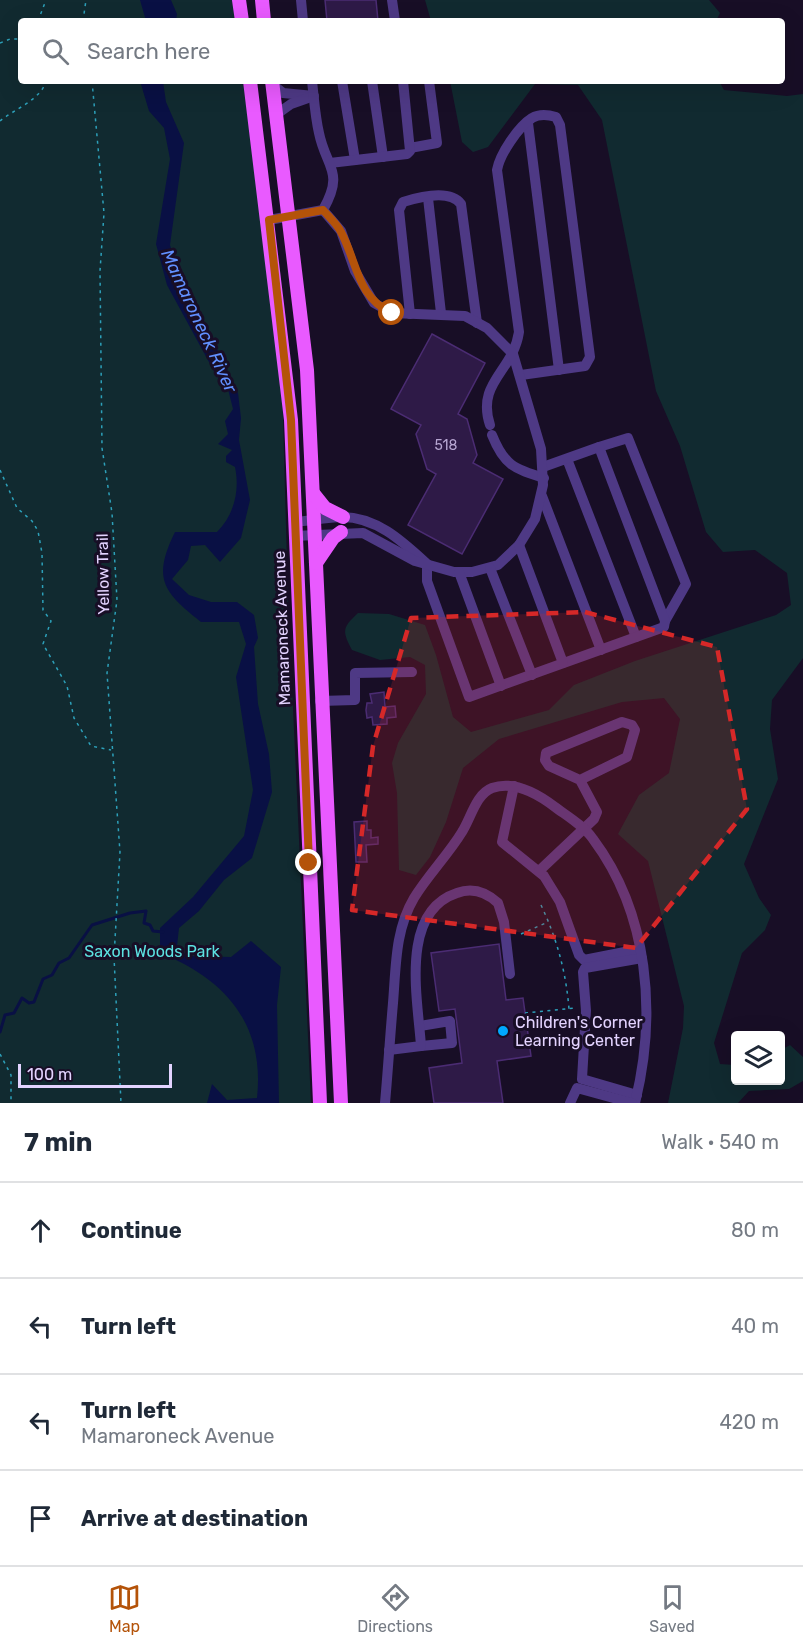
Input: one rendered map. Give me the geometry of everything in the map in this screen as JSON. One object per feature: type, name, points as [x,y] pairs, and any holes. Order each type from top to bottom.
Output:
[{"type":"main road","points":[[239,0],[242,18]]},
{"type":"main road","points":[[262,0],[264,18]]},
{"type":"main road","name":"Mamaroneck Avenue","points":[[250,84],[269,220],[291,420],[320,1103]]},
{"type":"main road","points":[[273,84],[307,370],[320,701],[330,863],[340,1103]]},
{"type":"main road","points":[[313,493],[325,508],[343,517]]},
{"type":"main road","points":[[316,563],[333,538],[342,532]]},
{"type":"street","points":[[301,0],[303,18]]},
{"type":"street","points":[[392,0],[395,18]]},
{"type":"street","points":[[274,84],[283,93],[314,96]]},
{"type":"street","points":[[312,84],[319,135],[330,163],[333,183],[323,210]]},
{"type":"street","points":[[342,84],[355,160]]},
{"type":"street","points":[[372,84],[383,157]]},
{"type":"street","points":[[330,163],[407,154],[410,148],[403,84]]},
{"type":"street","points":[[410,148],[437,143],[429,84]]},
{"type":"street","points":[[277,114],[291,104],[314,96]]},
{"type":"street","points":[[314,528],[343,517],[376,525],[403,541],[427,564],[427,581],[469,697],[664,627],[665,621],[686,584],[628,438],[567,459],[543,473],[518,470],[506,462],[491,430],[484,408],[489,391],[513,354],[519,332],[497,170],[499,159],[533,118],[547,115],[556,117],[560,125],[590,348],[589,362],[585,366],[521,375]]},
{"type":"street","points":[[528,123],[559,370]]},
{"type":"street","points":[[410,314],[399,210],[403,202],[447,195],[456,197],[461,204],[477,323]]},
{"type":"street","points":[[428,198],[441,313]]},
{"type":"street","points":[[269,220],[323,210]]},
{"type":"street","points":[[295,529],[314,528],[373,536],[406,558],[439,569],[459,572],[490,568],[498,564],[519,545],[536,519],[542,496],[543,473],[521,375],[513,354],[493,333],[465,316],[441,313],[392,313],[374,303],[355,272],[341,231],[323,210]]},
{"type":"street","points":[[599,447],[665,621]]},
{"type":"street","points":[[567,459],[636,637]]},
{"type":"street","points":[[542,496],[601,650]]},
{"type":"street","points":[[519,545],[563,663]]},
{"type":"street","points":[[490,568],[532,675]]},
{"type":"street","points":[[459,572],[501,686]]},
{"type":"street","points":[[320,701],[355,700],[355,673],[412,672]]},
{"type":"street","points":[[539,871],[583,829],[597,812],[595,804],[580,780],[549,766],[545,760],[546,753],[621,722],[632,725],[634,730],[627,757],[580,780]]},
{"type":"street","points":[[514,786],[502,842],[539,871],[560,902],[579,956],[584,960],[641,954]]},
{"type":"street","points":[[385,1103],[399,937],[414,897],[447,855],[482,794],[491,789],[514,786],[550,804],[592,837],[616,876],[628,903],[646,981],[645,1061],[635,1100]]},
{"type":"street","points":[[309,863],[330,863]]},
{"type":"street","points":[[421,1046],[415,951],[420,930],[431,911],[450,895],[465,890],[478,890],[498,903],[504,922],[510,974]]},
{"type":"street","points":[[635,1100],[582,1079],[585,1007],[583,972],[585,968],[641,954]]},
{"type":"street","points":[[395,978],[417,977]]},
{"type":"street","points":[[389,1050],[452,1043],[450,1021],[420,1026]]},
{"type":"street","points":[[570,1103],[577,1088],[605,1099],[635,1100]]},
{"type":"path","points":[[39,18],[46,0]]},
{"type":"path","points":[[83,18],[86,0]]},
{"type":"path","points":[[0,43],[18,39]]},
{"type":"path","points":[[0,121],[36,96],[46,84]]},
{"type":"path","name":"Yellow Trail","points":[[92,84],[104,213],[100,271],[102,448],[112,513],[117,600],[107,673],[118,798],[120,852],[115,925],[117,1041],[121,1103]]},
{"type":"path","points":[[0,470],[12,492],[11,499],[17,508],[32,521],[41,542],[43,610],[51,621],[43,644],[67,686],[74,718],[91,746],[112,750]]},
{"type":"path","points":[[542,905],[564,969],[569,1009]]},
{"type":"path","points":[[521,934],[549,921]]},
{"type":"path","points":[[525,1013],[585,1007]]},
{"type":"path","points":[[0,1054],[11,1075],[11,1103]]},
{"type":"highlighted area","points":[[585,612],[717,647],[747,809],[636,948],[352,910],[373,746],[411,618]]},
{"type":"green space","name":"Saxon Woods Park","points":[[0,0],[232,0],[235,18],[18,18],[18,84],[243,84],[282,383],[288,598],[311,1103],[0,1103]]},
{"type":"green space","points":[[425,0],[709,0],[720,13],[718,18],[430,18]]},
{"type":"green space","points":[[451,84],[535,84],[488,147],[473,152],[462,142]]},
{"type":"green space","points":[[535,84],[721,84],[724,90],[787,96],[803,94],[803,658],[772,700],[770,729],[778,779],[744,864],[759,898],[771,915],[765,930],[742,953],[714,1043],[720,1064],[731,1065],[731,1085],[785,1085],[785,1048],[790,1045],[803,1057],[803,1081],[789,1089],[749,1091],[738,1103],[668,1103],[683,1028],[684,1006],[648,861],[618,834],[639,795],[669,773],[680,719],[664,698],[622,702],[499,739],[463,768],[446,822],[430,857],[416,875],[399,870],[397,793],[392,763],[398,743],[426,694],[425,665],[410,657],[380,660],[352,650],[345,634],[346,626],[358,613],[389,614],[425,625],[453,717],[471,732],[549,710],[574,685],[635,661],[776,615],[791,605],[787,573],[755,550],[723,552],[706,532],[680,446],[656,391],[602,120],[578,85]]},
{"type":"water","points":[[140,0],[171,0],[177,14],[176,18],[145,18]]},
{"type":"water","name":"Mamaroneck River","points":[[141,84],[163,84],[166,102],[184,143],[170,245],[183,287],[199,311],[238,393],[241,418],[239,440],[250,500],[241,538],[220,562],[205,545],[191,546],[188,560],[172,579],[189,595],[211,602],[237,602],[254,615],[258,638],[254,647],[258,704],[269,754],[272,792],[252,858],[224,880],[199,911],[179,928],[177,946],[187,956],[231,957],[251,941],[281,967],[277,1005],[279,1103],[207,1103],[212,1084],[227,1100],[257,1098],[258,1072],[254,1048],[247,1027],[236,1008],[222,991],[204,976],[160,953],[160,928],[193,897],[244,836],[253,790],[236,677],[246,644],[239,622],[201,622],[170,593],[163,573],[168,548],[175,532],[217,532],[228,518],[237,485],[235,467],[226,462],[226,456],[232,450],[218,444],[228,434],[225,421],[233,409],[228,389],[216,375],[167,285],[156,244],[170,159],[164,128],[149,111]]},
{"type":"building","points":[[325,0],[376,0],[378,18],[327,18]]},
{"type":"building","points":[[432,334],[485,363],[458,414],[467,419],[477,455],[473,463],[503,479],[462,554],[408,525],[436,474],[427,469],[416,434],[421,425],[391,409]]},
{"type":"building","points":[[384,692],[385,707],[395,706],[396,717],[387,718],[387,724],[373,725],[372,717],[367,718],[366,710],[367,703],[372,703],[370,694]]},
{"type":"building","points":[[367,821],[367,830],[371,830],[371,838],[378,837],[378,844],[366,845],[367,862],[356,862],[354,822]]},
{"type":"building","points":[[499,944],[506,1000],[523,998],[531,1056],[497,1061],[503,1103],[434,1103],[429,1068],[462,1063],[455,1009],[439,1011],[431,953]]},
{"type":"waterway","points":[[0,1032],[5,1015],[14,1013],[22,998],[29,1003],[34,1002],[43,979],[52,975],[59,963],[69,958],[92,925],[130,913],[146,911],[144,923],[150,925],[153,931],[163,932]]},
{"type":"place","name":"Children's Corner Learning Center","points":[[503,1031]]},
{"type":"route","points":[[309,863],[291,420],[269,220],[323,210],[341,231],[355,272],[374,303],[392,313]]}]
